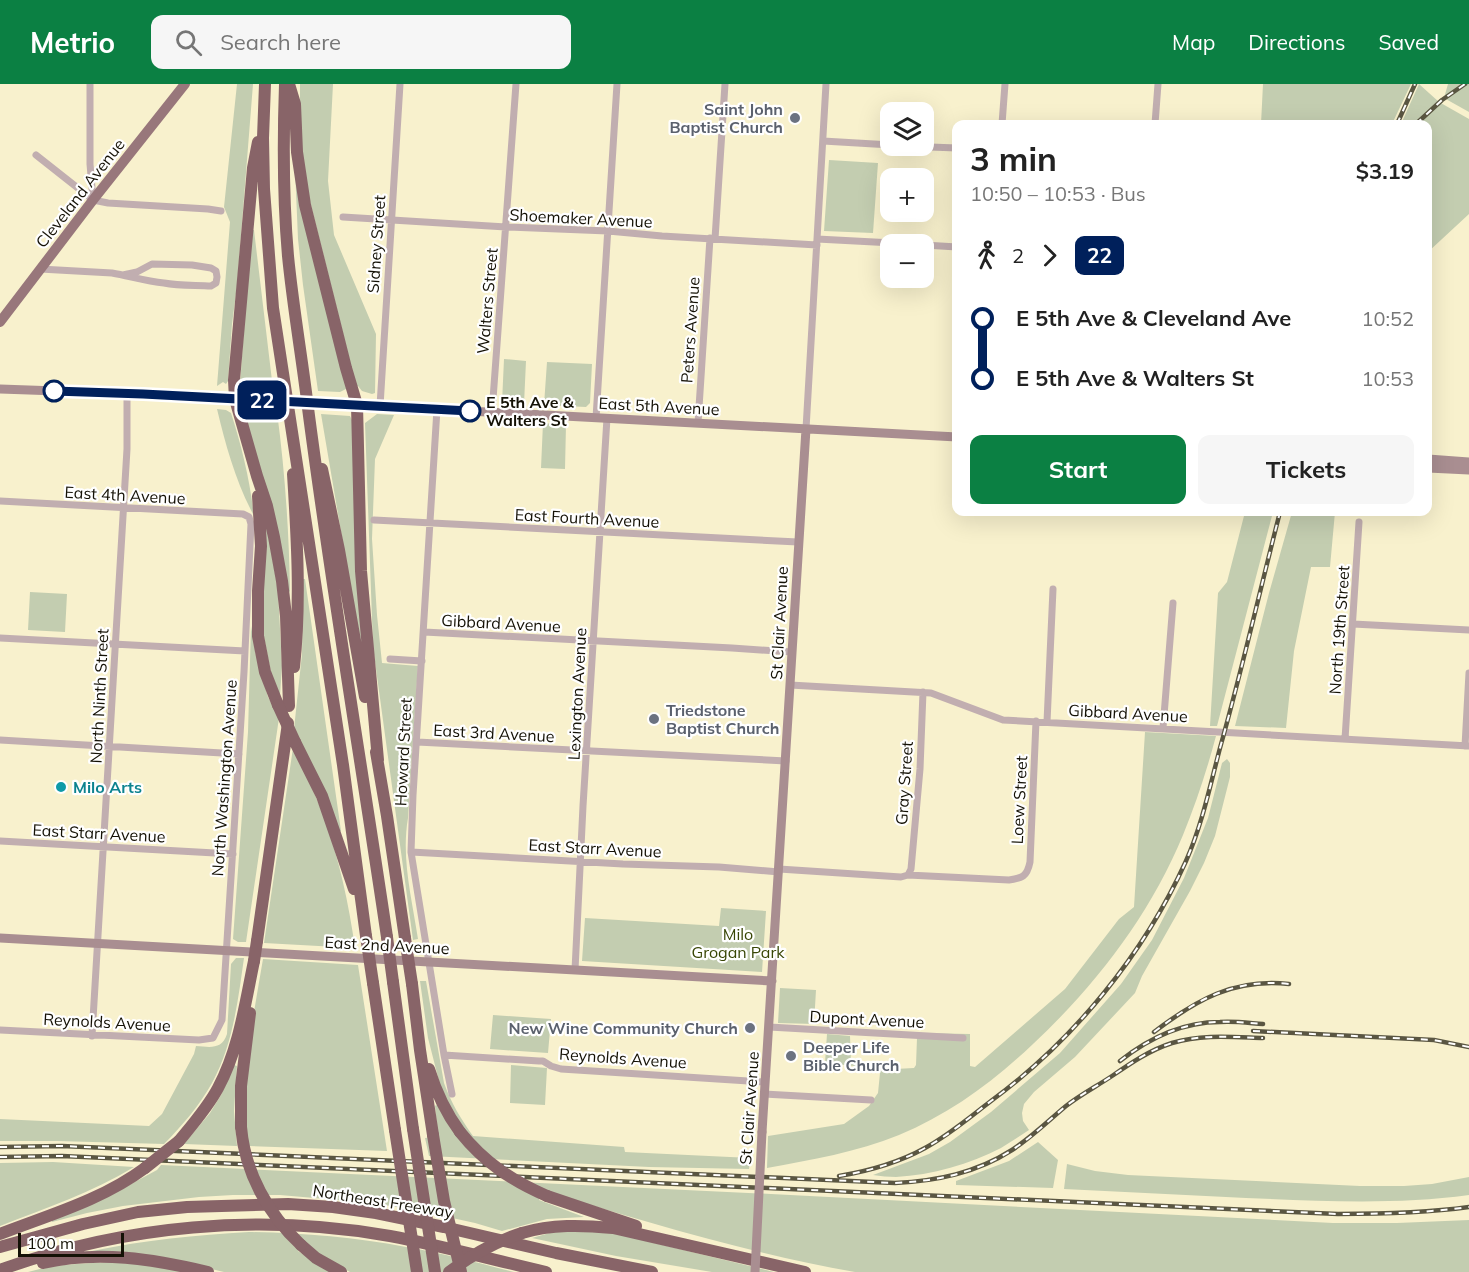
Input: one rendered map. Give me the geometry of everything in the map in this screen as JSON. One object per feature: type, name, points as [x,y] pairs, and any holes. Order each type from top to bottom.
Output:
[{"type":"highway","points":[[266,84],[264,189],[273,308],[303,492],[366,936],[417,1272]]},
{"type":"highway","points":[[287,84],[295,104],[297,152],[305,205],[346,368],[351,405],[361,571],[378,760]]},
{"type":"highway","points":[[287,84],[284,145],[285,210],[289,259],[327,551],[366,791],[435,1272]]},
{"type":"highway","points":[[264,107],[253,168],[234,380],[235,399],[269,516],[282,581],[286,616],[284,755],[256,941],[253,994],[241,1086],[241,1127],[244,1151],[258,1188],[276,1219],[316,1258],[341,1272]]},
{"type":"highway","points":[[308,410],[327,487],[378,760],[433,1136],[444,1201],[461,1272]]},
{"type":"highway","points":[[284,706],[296,643],[297,573],[289,416]]},
{"type":"highway","points":[[256,476],[261,546],[258,636],[266,672],[284,706],[295,742],[322,796],[362,908]]},
{"type":"highway","points":[[0,1234],[83,1202],[132,1178],[179,1141],[206,1108],[228,1066],[235,1048],[254,961]]},
{"type":"highway","points":[[418,1025],[434,1086],[451,1120],[486,1161],[504,1174],[547,1197],[691,1246]]},
{"type":"highway","name":"Northeast Freeway","points":[[0,1247],[83,1224],[138,1212],[187,1207],[288,1204],[333,1207],[376,1214],[444,1227],[556,1254],[652,1272]]},
{"type":"highway","name":"Northeast Freeway","points":[[2,1271],[34,1258],[116,1238],[179,1229],[262,1225],[306,1226],[389,1236],[546,1272]]},
{"type":"highway","points":[[450,1272],[490,1245],[522,1233],[553,1226],[614,1228],[805,1272]]},
{"type":"highway","points":[[2,1271],[49,1262],[101,1257],[150,1260],[208,1272]]},
{"type":"main road","name":"Cleveland Avenue","points":[[0,322],[185,84]]},
{"type":"street","points":[[90,84],[90,165],[93,200]]},
{"type":"street","name":"Sidney Street","points":[[380,406],[400,84]]},
{"type":"street","name":"Walters Street","points":[[492,413],[516,84]]},
{"type":"street","points":[[596,418],[617,84]]},
{"type":"street","name":"Peters Avenue","points":[[698,423],[725,84]]},
{"type":"street","name":"St Clair Avenue","points":[[755,1272],[826,84]]},
{"type":"street","points":[[1002,120],[1005,84]]},
{"type":"street","points":[[1155,120],[1158,84]]},
{"type":"street","points":[[823,141],[880,144]]},
{"type":"street","points":[[934,147],[952,148]]},
{"type":"street","points":[[36,155],[93,200],[221,211]]},
{"type":"street","name":"Shoemaker Avenue","points":[[343,217],[712,239],[880,243]]},
{"type":"street","points":[[934,246],[952,247]]},
{"type":"street","points":[[40,269],[112,273],[165,284],[212,286],[216,283],[217,277],[216,271],[211,268],[161,264],[152,264],[137,272],[123,275]]},
{"type":"street","name":"East 5th Avenue","points":[[0,389],[127,393],[952,437]]},
{"type":"street","name":"North Ninth Street","points":[[92,1035],[127,449],[127,393]]},
{"type":"street","name":"Howard Street","points":[[437,409],[411,852],[452,1094]]},
{"type":"street","name":"Lexington Avenue","points":[[574,970],[607,418]]},
{"type":"street","points":[[1432,459],[1469,462]]},
{"type":"street","points":[[1432,468],[1469,470]]},
{"type":"street","name":"East 4th Avenue","points":[[0,501],[243,514],[249,517]]},
{"type":"street","name":"North Washington Avenue","points":[[213,1038],[222,1020],[245,651],[251,524],[249,517]]},
{"type":"street","name":"East Fourth Avenue","points":[[374,520],[798,542]]},
{"type":"street","name":"North 19th Street","points":[[1345,739],[1359,522]]},
{"type":"street","points":[[1047,722],[1053,589]]},
{"type":"street","points":[[1163,728],[1173,603]]},
{"type":"street","points":[[1353,624],[1469,630]]},
{"type":"street","name":"Gibbard Avenue","points":[[424,632],[792,652]]},
{"type":"street","points":[[0,638],[245,651]]},
{"type":"street","points":[[390,659],[422,661]]},
{"type":"street","points":[[1467,746],[1469,673]]},
{"type":"street","name":"Gibbard Avenue","points":[[790,685],[931,693],[1003,720],[1467,746]]},
{"type":"street","name":"Gray Street","points":[[908,875],[911,869],[920,769],[923,692]]},
{"type":"street","name":"Loew Street","points":[[1023,877],[1028,871],[1030,862],[1036,722]]},
{"type":"street","points":[[0,740],[239,754]]},
{"type":"street","name":"East 3rd Avenue","points":[[417,742],[786,761]]},
{"type":"street","name":"East Starr Avenue","points":[[0,841],[233,854]]},
{"type":"street","name":"East Starr Avenue","points":[[411,852],[901,877],[908,875],[1009,880],[1023,877]]},
{"type":"street","name":"East 2nd Avenue","points":[[0,938],[772,981]]},
{"type":"street","name":"Dupont Avenue","points":[[769,1027],[963,1038]]},
{"type":"street","name":"Reynolds Avenue","points":[[0,1030],[199,1040],[213,1038]]},
{"type":"street","name":"Reynolds Avenue","points":[[444,1055],[539,1060],[561,1069],[765,1082]]},
{"type":"street","points":[[764,1094],[871,1100]]},
{"type":"green space","points":[[237,84],[253,84],[228,381],[226,384],[223,382],[217,386],[230,222],[224,207]]},
{"type":"green space","points":[[300,84],[333,84],[328,181],[334,235],[376,334],[375,393],[372,394],[356,386],[306,185],[300,132]]},
{"type":"green space","points":[[1263,84],[1411,84],[1394,120],[1261,120]]},
{"type":"green space","points":[[1419,84],[1439,102],[1469,119],[1469,214],[1432,248],[1432,120],[1403,120]]},
{"type":"green space","points":[[1448,84],[1469,84],[1469,112],[1444,98]]},
{"type":"green space","points":[[829,160],[878,163],[873,233],[824,231]]},
{"type":"green space","points":[[295,168],[348,388],[340,392],[318,391],[298,239]]},
{"type":"green space","points":[[251,230],[254,230],[273,389],[240,385]]},
{"type":"green space","points":[[504,359],[526,361],[524,404],[502,403]]},
{"type":"green space","points":[[547,362],[592,364],[590,403],[586,407],[544,405]]},
{"type":"green space","points":[[217,409],[231,413],[245,464],[254,516],[232,464]]},
{"type":"green space","points":[[244,412],[277,412],[288,524],[290,591],[288,593]]},
{"type":"green space","points":[[321,414],[350,416],[352,420],[363,661]]},
{"type":"green space","points":[[377,414],[394,415],[375,459],[372,539],[382,663],[418,666],[406,833],[408,878],[418,939],[413,940],[373,647],[365,423]]},
{"type":"green space","points":[[543,423],[566,425],[565,469],[541,468]]},
{"type":"green space","points":[[1244,516],[1272,516],[1217,726],[1210,726],[1218,593],[1227,582]]},
{"type":"green space","points":[[1291,516],[1335,516],[1330,567],[1311,567],[1294,651],[1286,728],[1235,726]]},
{"type":"green space","points":[[265,525],[278,591],[282,666],[280,696],[272,678],[262,627]]},
{"type":"green space","points":[[303,579],[305,579],[341,831],[339,832],[294,729],[302,654]]},
{"type":"green space","points":[[30,592],[67,594],[65,632],[28,630]]},
{"type":"green space","points":[[251,626],[256,655],[268,697],[279,718],[246,942],[238,942],[233,939],[248,732]]},
{"type":"green space","points":[[1145,732],[1216,736],[1192,811],[1170,865],[1138,921],[1078,998],[1033,1044],[1002,1071],[970,1096],[918,1127],[867,1146],[834,1155],[767,1168],[768,1136],[844,1124],[869,1106],[878,1093],[880,1073],[875,1068],[825,1063],[827,1034],[850,1036],[851,1063],[895,1069],[914,1068],[916,1065],[919,1033],[970,1034],[970,1066],[975,1067],[1065,989],[1119,919],[1134,907]]},
{"type":"green space","points":[[293,748],[317,799],[334,849],[350,915],[355,948],[264,943]]},
{"type":"green space","points":[[1227,759],[1230,763],[1230,777],[1215,836],[1190,891],[1142,976],[1135,993],[1075,1057],[1034,1092],[1024,1104],[1023,1121],[1029,1130],[1001,1148],[964,1164],[910,1176],[873,1175],[929,1154],[950,1142],[991,1112],[1060,1053],[1121,984],[1152,940],[1184,878],[1208,818],[1222,763]]},
{"type":"green space","name":"Milo Grogan Park","points":[[721,908],[766,911],[762,972],[582,961],[585,918],[719,926]]},
{"type":"green space","points":[[236,958],[244,958],[234,1022],[225,1053],[202,1100],[164,1144],[0,1141],[0,1119],[149,1126],[162,1114],[196,1046],[215,1046],[225,1039],[231,964]]},
{"type":"green space","points":[[263,959],[358,965],[387,1151],[248,1146],[246,1076],[251,1028]]},
{"type":"green space","points":[[420,981],[426,981],[444,1083],[457,1111],[473,1136],[624,1147],[625,1152],[751,1158],[749,1169],[649,1167],[429,1156],[425,1138],[438,1137],[435,1106],[453,1114],[440,1085],[428,1038]]},
{"type":"green space","points":[[780,988],[816,990],[814,1024],[778,1023]]},
{"type":"green space","points":[[493,1015],[551,1019],[548,1053],[490,1049]]},
{"type":"green space","points":[[234,1065],[237,1066],[234,1111],[237,1146],[184,1144],[210,1113]]},
{"type":"green space","points":[[511,1065],[547,1068],[545,1105],[510,1103]]},
{"type":"green space","points":[[1038,1142],[1058,1160],[1053,1188],[956,1185],[956,1181],[1009,1161]]},
{"type":"green space","points":[[53,1162],[134,1167],[86,1192],[0,1226],[0,1163]]},
{"type":"green space","points":[[1067,1164],[1095,1171],[1128,1175],[1360,1186],[1432,1184],[1469,1177],[1469,1195],[1413,1200],[1330,1201],[1064,1189]]},
{"type":"green space","points":[[161,1165],[1333,1223],[1469,1220],[1469,1272],[855,1272],[737,1246],[542,1190],[539,1200],[584,1217],[547,1219],[502,1231],[416,1210],[371,1203],[280,1195],[233,1195],[123,1206],[52,1222],[52,1219],[118,1191],[157,1170]]},
{"type":"green space","points":[[578,1230],[609,1232],[774,1272],[712,1272],[616,1256],[532,1238],[553,1232]]},
{"type":"green space","points":[[249,1232],[367,1241],[433,1252],[514,1272],[350,1272],[298,1245],[298,1251],[330,1272],[224,1272],[178,1261],[93,1253],[92,1251],[170,1238]]},
{"type":"green space","points":[[132,1262],[186,1272],[28,1272],[67,1265]]},
{"type":"railway","points":[[1399,120],[1415,84]]},
{"type":"railway","points":[[1420,120],[1442,100],[1465,84]]},
{"type":"railway","points":[[839,1176],[883,1166],[904,1158],[925,1148],[959,1126],[1051,1051],[1104,993],[1128,962],[1169,896],[1192,847],[1236,689],[1279,516]]},
{"type":"railway","points":[[1154,1032],[1201,1001],[1233,988],[1251,984],[1289,984]]},
{"type":"railway","points":[[1120,1061],[1143,1045],[1180,1028],[1226,1022],[1263,1024]]},
{"type":"railway","points":[[1253,1031],[1434,1040],[1469,1047]]},
{"type":"railway","points":[[0,1147],[62,1146],[911,1182],[956,1174],[998,1158],[1026,1140],[1077,1098],[1141,1057],[1164,1046],[1183,1040],[1206,1037],[1263,1038]]},
{"type":"railway","points":[[0,1157],[62,1156],[1338,1214],[1404,1213],[1469,1207]]},
{"type":"bus line","name":"22","points":[[54,391],[470,411]]},
{"type":"place","name":"Saint John Baptist Church","points":[[795,118]]},
{"type":"place","name":"E 5th Ave & Walters St","points":[[470,411]]},
{"type":"place","name":"Triedstone Baptist Church","points":[[654,719]]},
{"type":"place","name":"Milo Arts","points":[[61,787]]},
{"type":"place","name":"New Wine Community Church","points":[[750,1028]]},
{"type":"place","name":"Deeper Life Bible Church","points":[[791,1056]]}]
